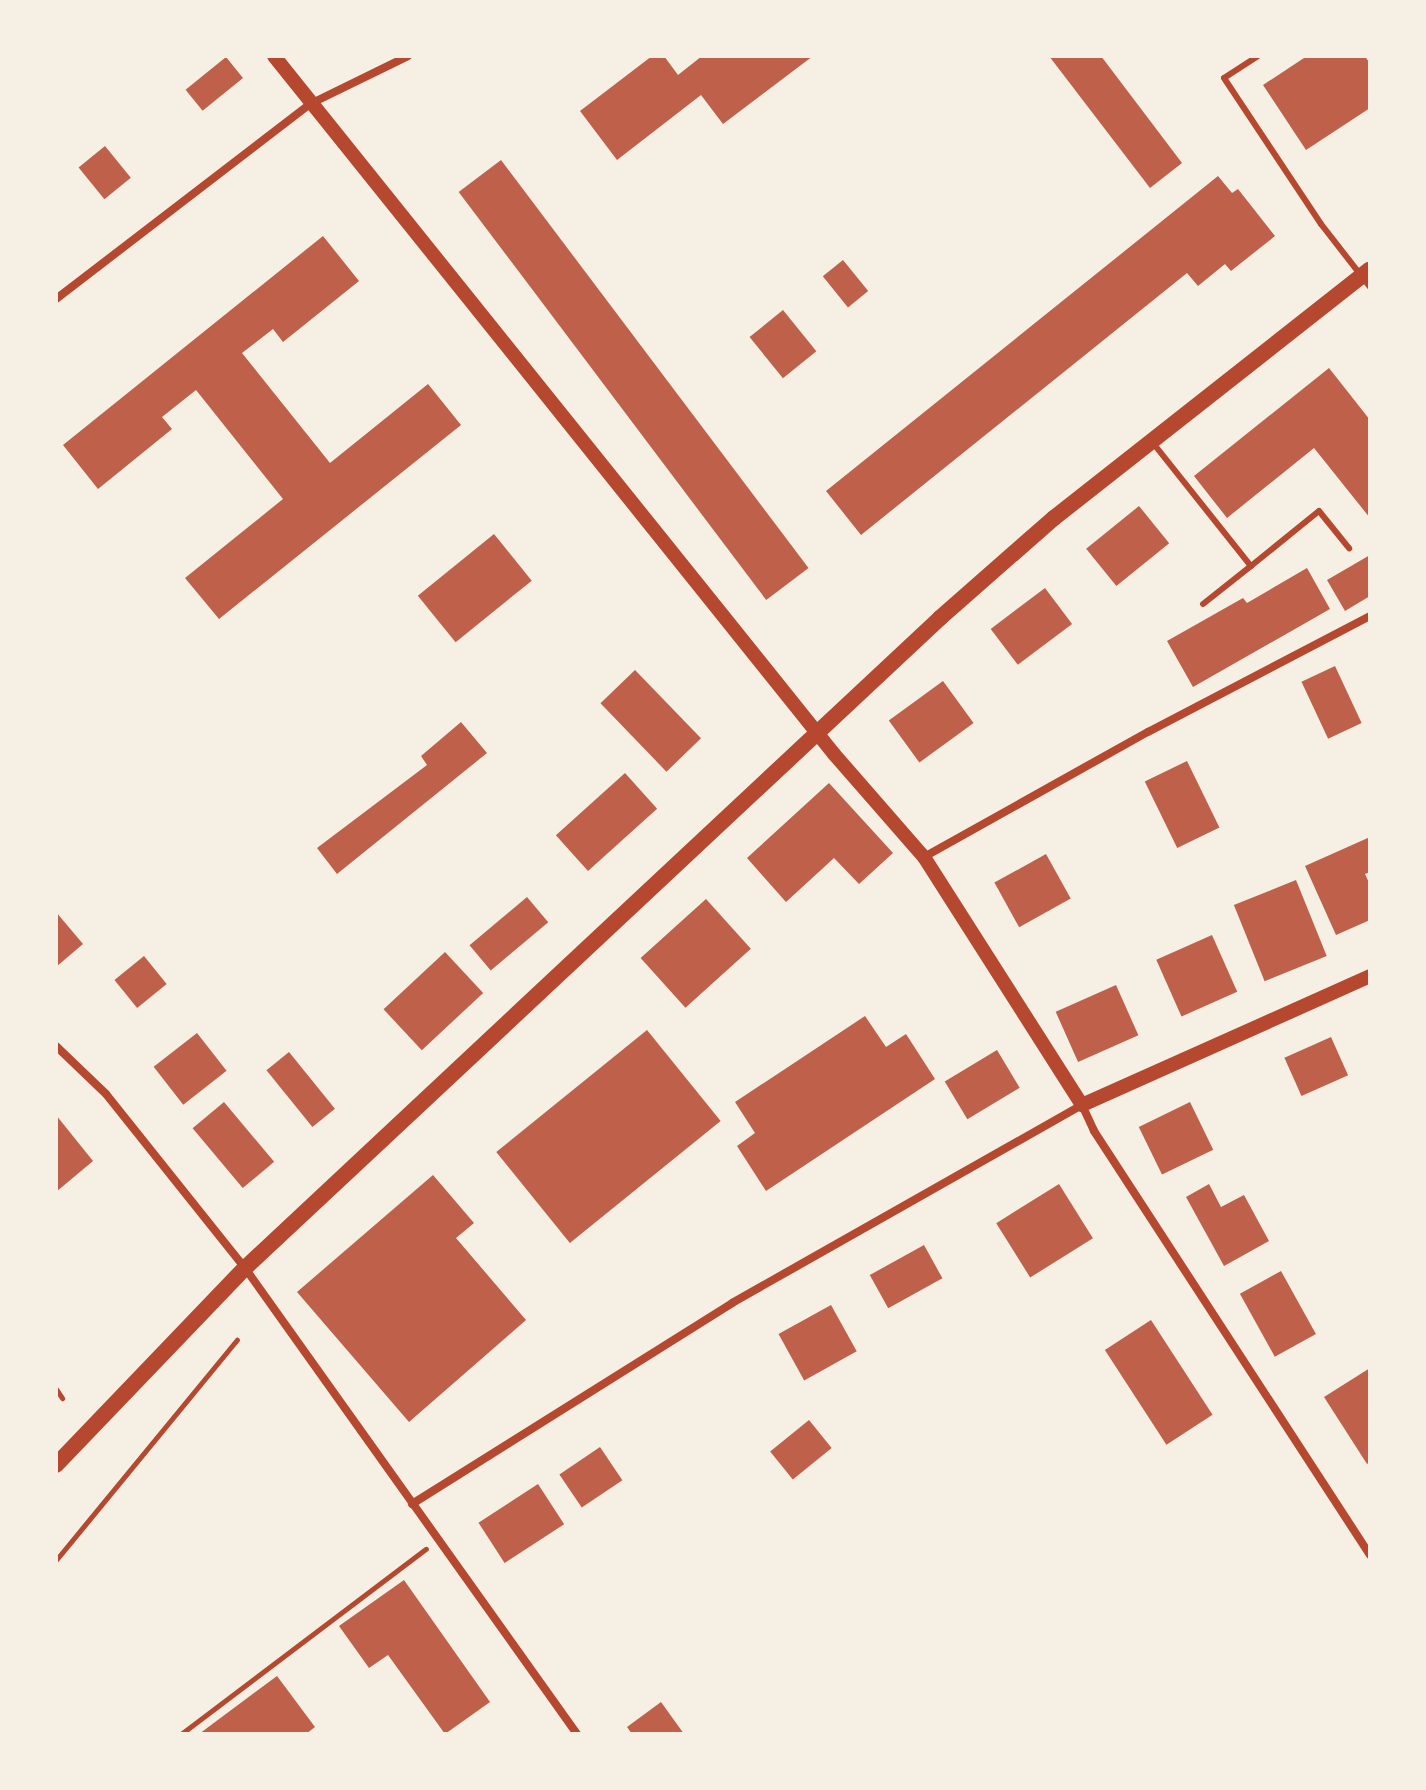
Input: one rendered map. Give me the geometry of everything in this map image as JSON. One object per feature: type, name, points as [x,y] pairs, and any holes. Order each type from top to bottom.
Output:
[{"type":"main road","points":[[56,1465],[245,1268],[818,733],[1054,518],[1367,277]]},
{"type":"street","points":[[274,56],[818,733],[924,857],[1082,1105],[1094,1131],[1370,1555]]},
{"type":"street","points":[[56,299],[310,104],[408,56]]},
{"type":"street","points":[[924,857],[1148,732],[1370,616]]},
{"type":"street","points":[[412,1504],[732,1303],[1082,1105],[1370,976]]},
{"type":"street","points":[[56,1046],[106,1094],[245,1268],[577,1734]]},
{"type":"lane","points":[[1258,56],[1224,78],[1321,224],[1367,277]]},
{"type":"lane","points":[[1151,441],[1251,566]]},
{"type":"lane","points":[[1203,604],[1319,511],[1349,548]]},
{"type":"path","points":[[56,1560],[237,1340]]},
{"type":"path","points":[[56,1389],[62,1398]]},
{"type":"path","points":[[181,1734],[437,1541]]},
{"type":"building","points":[[652,56],[664,56],[678,75],[702,56],[813,56],[723,124],[701,95],[617,160],[580,111]]},
{"type":"building","points":[[1049,56],[1101,56],[1182,163],[1150,188]]},
{"type":"building","points":[[1307,56],[1365,56],[1370,64],[1370,108],[1306,150],[1263,85]]},
{"type":"building","points":[[226,57],[243,78],[203,111],[186,90]]},
{"type":"building","points":[[105,146],[131,178],[104,199],[79,167]]},
{"type":"building","points":[[501,160],[809,568],[766,600],[459,192]]},
{"type":"building","points":[[1218,176],[1232,193],[1238,189],[1275,236],[1231,271],[1225,264],[1198,286],[1187,273],[861,535],[826,491]]},
{"type":"building","points":[[323,236],[359,281],[283,342],[273,329],[242,353],[330,463],[428,384],[461,425],[219,619],[185,578],[283,499],[196,390],[162,417],[172,429],[98,489],[63,445]]},
{"type":"building","points":[[843,260],[868,291],[848,307],[823,276]]},
{"type":"building","points":[[783,310],[816,351],[783,378],[750,337]]},
{"type":"building","points":[[1329,368],[1370,420],[1370,518],[1314,448],[1227,518],[1194,476]]},
{"type":"building","points":[[1139,506],[1169,543],[1116,586],[1086,549]]},
{"type":"building","points":[[494,534],[532,581],[456,642],[418,596]]},
{"type":"building","points":[[1370,555],[1370,596],[1345,611],[1327,580]]},
{"type":"building","points":[[1307,568],[1330,609],[1193,687],[1167,641],[1243,598],[1247,603]]},
{"type":"building","points":[[1045,588],[1072,624],[1018,665],[991,629]]},
{"type":"building","points":[[1335,666],[1362,723],[1328,739],[1301,682]]},
{"type":"building","points":[[635,670],[701,738],[666,772],[600,703]]},
{"type":"building","points":[[943,681],[974,723],[919,762],[889,720]]},
{"type":"building","points":[[461,722],[487,753],[337,874],[317,848],[427,765],[421,756]]},
{"type":"building","points":[[1187,761],[1219,828],[1177,848],[1145,782]]},
{"type":"building","points":[[625,773],[657,809],[588,871],[556,835]]},
{"type":"building","points":[[829,783],[893,853],[859,884],[834,858],[786,902],[747,858]]},
{"type":"building","points":[[1370,837],[1370,872],[1365,874],[1370,885],[1370,920],[1336,935],[1305,866]]},
{"type":"building","points":[[1046,854],[1071,899],[1019,927],[994,883]]},
{"type":"building","points":[[1296,880],[1327,956],[1265,981],[1234,905]]},
{"type":"building","points":[[527,897],[548,922],[491,970],[470,945]]},
{"type":"building","points":[[706,899],[751,949],[685,1008],[641,958]]},
{"type":"building","points":[[56,912],[83,944],[56,967]]},
{"type":"building","points":[[1212,935],[1237,992],[1181,1016],[1156,960]]},
{"type":"building","points":[[445,952],[483,993],[422,1050],[384,1009]]},
{"type":"building","points":[[144,956],[167,984],[137,1008],[114,980]]},
{"type":"building","points":[[1116,985],[1138,1035],[1078,1062],[1056,1012]]},
{"type":"building","points":[[865,1016],[886,1047],[906,1034],[935,1079],[766,1191],[737,1146],[755,1133],[735,1102]]},
{"type":"building","points":[[647,1030],[721,1121],[570,1243],[496,1152]]},
{"type":"building","points":[[197,1033],[227,1071],[183,1105],[154,1067]]},
{"type":"building","points":[[1331,1037],[1348,1075],[1301,1096],[1284,1058]]},
{"type":"building","points":[[997,1050],[1020,1088],[967,1119],[945,1081]]},
{"type":"building","points":[[289,1052],[335,1109],[312,1127],[266,1070]]},
{"type":"building","points":[[224,1102],[274,1162],[243,1188],[193,1128]]},
{"type":"building","points":[[1190,1102],[1213,1150],[1162,1175],[1139,1127]]},
{"type":"building","points":[[56,1115],[93,1161],[56,1192]]},
{"type":"building","points":[[433,1175],[474,1223],[456,1238],[526,1320],[409,1422],[297,1292]]},
{"type":"building","points":[[1059,1184],[1093,1238],[1030,1277],[996,1223]]},
{"type":"building","points":[[1209,1184],[1221,1207],[1244,1195],[1269,1241],[1224,1266],[1186,1197]]},
{"type":"building","points":[[924,1245],[942,1278],[888,1308],[870,1275]]},
{"type":"building","points":[[1281,1271],[1316,1334],[1275,1357],[1240,1294]]},
{"type":"building","points":[[831,1305],[857,1351],[804,1380],[779,1334]]},
{"type":"building","points":[[1151,1320],[1213,1415],[1166,1445],[1105,1350]]},
{"type":"building","points":[[1370,1368],[1370,1462],[1367,1464],[1324,1397]]},
{"type":"building","points":[[809,1420],[832,1448],[793,1479],[770,1451]]},
{"type":"building","points":[[600,1447],[622,1480],[582,1508],[559,1474]]},
{"type":"building","points":[[538,1484],[564,1524],[505,1563],[478,1523]]},
{"type":"building","points":[[404,1580],[490,1702],[445,1734],[388,1655],[369,1668],[339,1626]]},
{"type":"building","points":[[277,1676],[315,1727],[306,1734],[199,1734]]},
{"type":"building","points":[[661,1702],[684,1734],[632,1734],[627,1727]]}]
